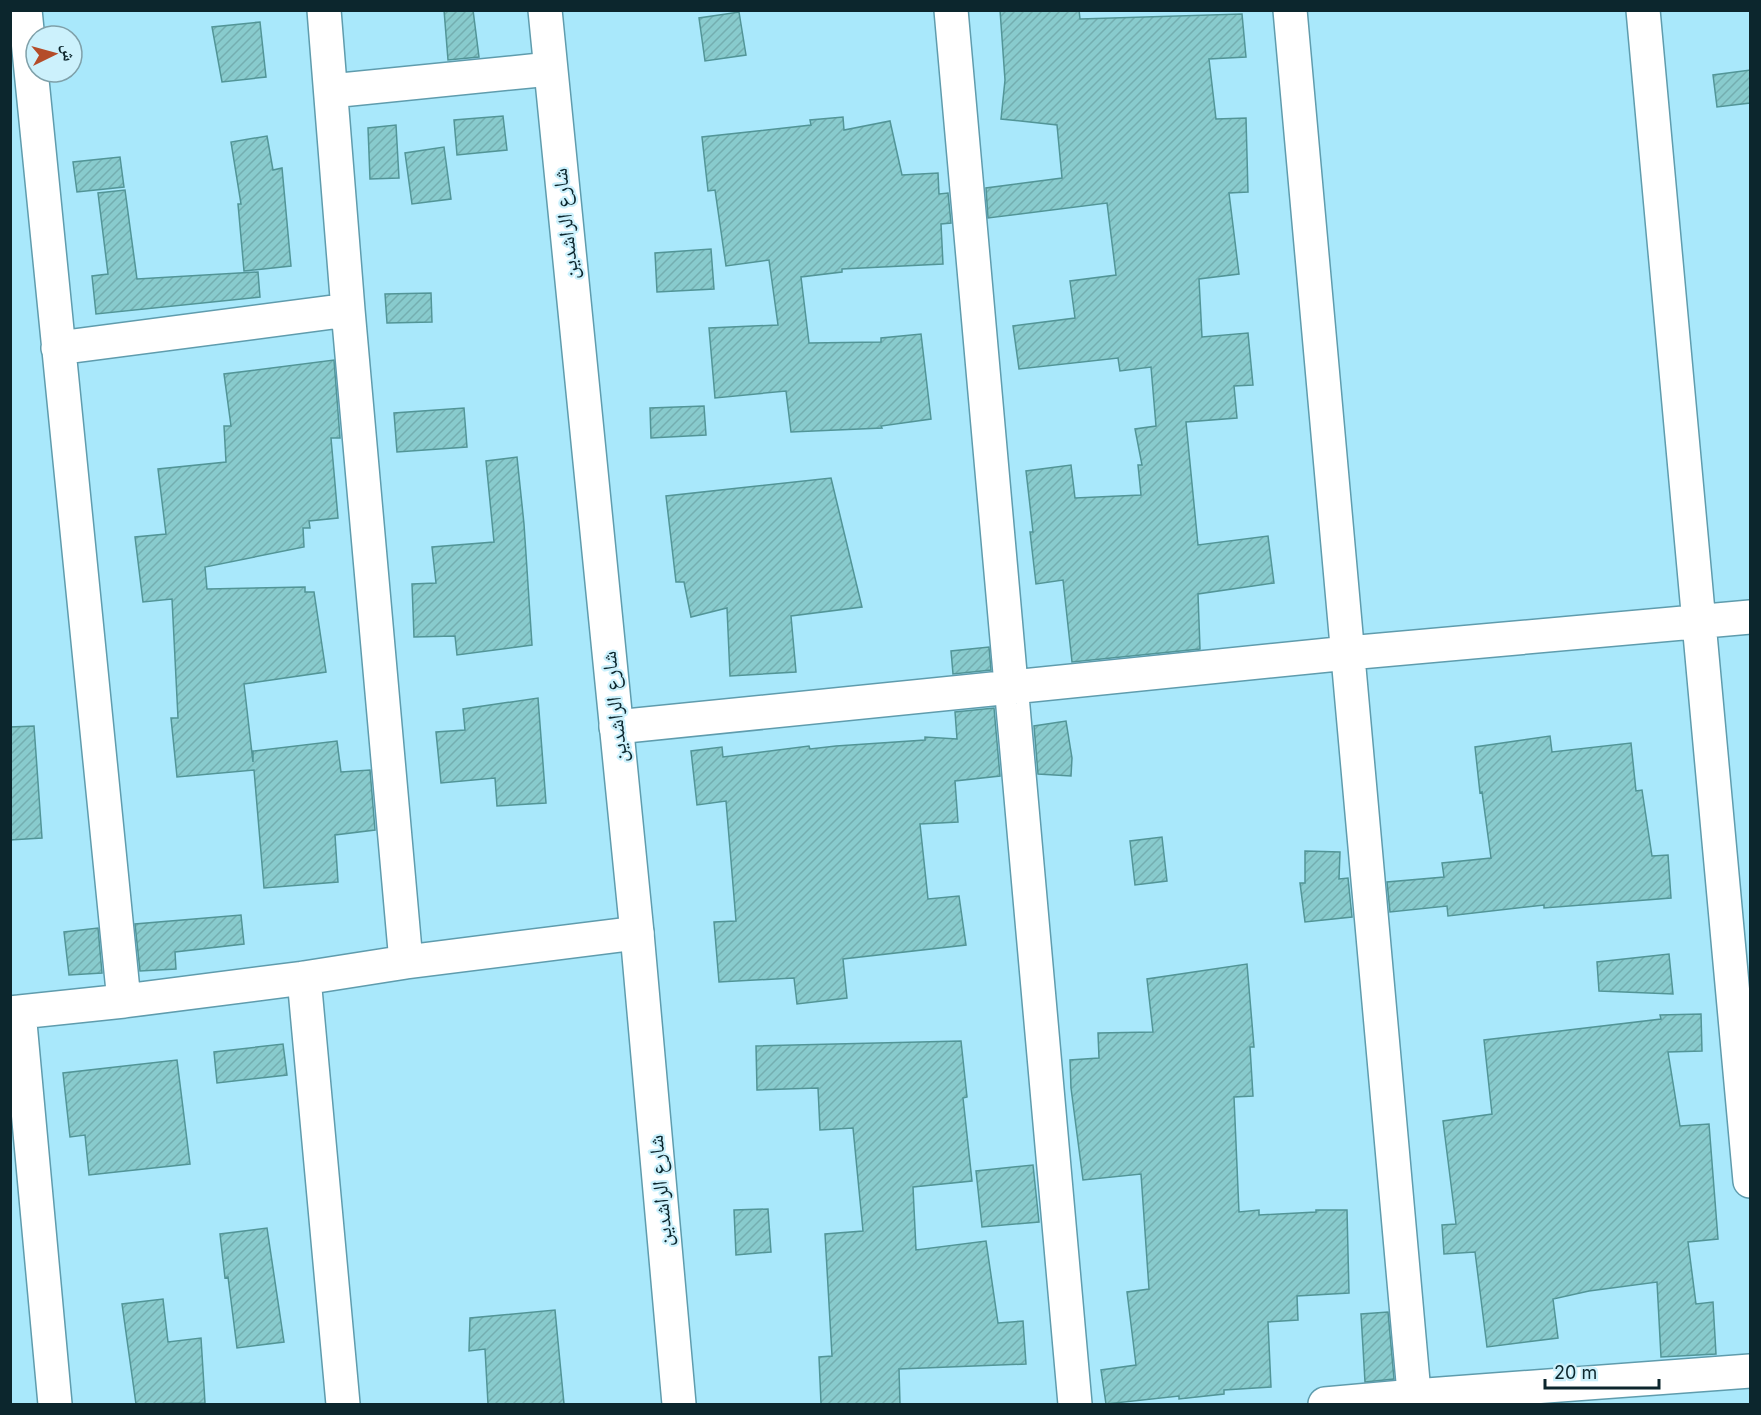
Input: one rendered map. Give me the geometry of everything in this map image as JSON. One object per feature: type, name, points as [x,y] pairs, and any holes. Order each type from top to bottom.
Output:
[{"type":"street","points":[[25,10],[123,1001]]},
{"type":"street","points":[[324,10],[348,310],[406,962]]},
{"type":"street","name":"شارع الراشدين","points":[[544,10],[637,933],[679,1404]]},
{"type":"street","points":[[951,10],[1075,1404]]},
{"type":"street","points":[[1290,10],[1415,1400]]},
{"type":"street","points":[[1643,10],[1750,1181]]},
{"type":"street","points":[[331,91],[550,69]]},
{"type":"street","points":[[58,348],[348,310]]},
{"type":"street","points":[[616,727],[1348,653],[1750,617]]},
{"type":"street","points":[[55,1404],[15,1013],[304,978],[406,962],[637,933]]},
{"type":"street","points":[[304,978],[343,1404]]},
{"type":"street","points":[[1325,1404],[1415,1400],[1750,1371]]},
{"type":"building","points":[[444,10],[473,10],[479,57],[448,60]]},
{"type":"building","points":[[1000,10],[1079,10],[1080,19],[1242,14],[1246,57],[1209,59],[1216,119],[1246,118],[1248,192],[1229,193],[1239,274],[1199,279],[1202,337],[1248,333],[1253,385],[1234,386],[1237,418],[1186,422],[1198,545],[1268,536],[1274,583],[1198,594],[1200,649],[1072,662],[1063,580],[1036,584],[1026,471],[1071,465],[1075,498],[1141,495],[1138,465],[1142,465],[1135,429],[1156,426],[1151,367],[1120,371],[1118,358],[1019,369],[1013,326],[1075,318],[1070,281],[1116,275],[1107,203],[988,218],[986,188],[1062,178],[1057,125],[1001,119],[1005,80]]},
{"type":"building","points":[[739,12],[746,55],[705,61],[699,18]]},
{"type":"building","points":[[260,22],[266,77],[222,82],[212,27]]},
{"type":"building","points":[[1750,70],[1750,103],[1717,107],[1713,75]]},
{"type":"building","points":[[503,116],[507,150],[457,155],[454,120]]},
{"type":"building","points":[[843,117],[844,130],[890,121],[902,175],[938,173],[939,194],[948,193],[951,223],[941,224],[943,264],[842,269],[842,272],[801,277],[809,343],[881,342],[881,338],[921,334],[931,419],[881,426],[882,428],[791,432],[786,391],[715,398],[709,328],[778,325],[769,260],[726,266],[715,190],[708,191],[702,137],[811,125],[810,120]]},
{"type":"building","points":[[396,125],[399,178],[370,179],[368,128]]},
{"type":"building","points":[[267,136],[273,170],[282,168],[291,266],[244,271],[238,204],[241,204],[231,142]]},
{"type":"building","points":[[444,147],[451,199],[412,204],[405,153]]},
{"type":"building","points":[[120,157],[124,187],[77,192],[73,162]]},
{"type":"building","points":[[125,190],[137,279],[258,272],[260,297],[96,314],[92,276],[108,274],[98,193]]},
{"type":"building","points":[[711,249],[714,289],[657,292],[655,253]]},
{"type":"building","points":[[431,293],[432,322],[387,323],[385,294]]},
{"type":"building","points":[[334,360],[340,438],[331,438],[338,518],[309,521],[310,528],[303,528],[304,547],[205,567],[207,589],[305,587],[305,592],[314,592],[326,672],[244,684],[253,762],[253,751],[337,741],[341,772],[370,770],[375,830],[335,835],[338,882],[264,888],[254,770],[177,777],[171,718],[178,718],[172,599],[143,602],[135,537],[166,534],[158,469],[226,462],[224,426],[231,426],[224,374]]},
{"type":"building","points":[[704,406],[706,435],[651,438],[650,408]]},
{"type":"building","points":[[464,408],[467,447],[397,452],[394,413]]},
{"type":"building","points":[[517,457],[532,645],[457,655],[455,636],[414,637],[412,584],[436,583],[432,547],[494,542],[486,461]]},
{"type":"building","points":[[831,478],[862,607],[791,616],[796,672],[730,676],[727,608],[691,617],[684,582],[676,582],[666,496]]},
{"type":"building","points":[[989,647],[991,670],[953,674],[951,651]]},
{"type":"building","points":[[538,698],[546,803],[497,806],[495,778],[441,783],[436,732],[465,730],[463,709]]},
{"type":"building","points":[[994,708],[1000,776],[955,781],[958,822],[920,824],[928,899],[959,896],[966,945],[843,959],[847,998],[797,1004],[794,978],[719,982],[714,922],[736,921],[726,801],[697,805],[691,751],[722,747],[723,757],[809,746],[810,749],[925,740],[925,737],[957,739],[955,712]]},
{"type":"building","points":[[1066,721],[1072,758],[1071,776],[1038,774],[1034,726]]},
{"type":"building","points":[[34,726],[42,838],[10,840],[10,727]]},
{"type":"building","points":[[1550,736],[1552,752],[1631,743],[1636,791],[1642,790],[1652,856],[1668,855],[1671,898],[1544,908],[1544,905],[1448,916],[1447,906],[1390,912],[1387,882],[1444,877],[1442,863],[1491,858],[1475,747]]},
{"type":"building","points":[[1162,837],[1167,881],[1135,885],[1130,841]]},
{"type":"building","points":[[1305,851],[1340,852],[1339,879],[1348,878],[1352,917],[1305,922],[1300,883],[1305,883]]},
{"type":"building","points":[[241,915],[244,944],[175,952],[176,969],[140,971],[135,924]]},
{"type":"building","points":[[98,928],[102,973],[69,975],[64,932]]},
{"type":"building","points":[[1669,954],[1673,994],[1599,991],[1597,962]]},
{"type":"building","points":[[1247,964],[1254,1047],[1250,1047],[1253,1096],[1234,1097],[1239,1212],[1259,1210],[1259,1215],[1347,1210],[1349,1293],[1297,1296],[1298,1320],[1268,1322],[1271,1387],[1224,1390],[1224,1394],[1179,1399],[1179,1396],[1106,1404],[1101,1370],[1136,1365],[1127,1292],[1149,1289],[1141,1174],[1083,1180],[1071,1088],[1070,1060],[1099,1058],[1098,1033],[1153,1032],[1147,979]]},
{"type":"building","points":[[1701,1014],[1702,1051],[1668,1052],[1680,1126],[1709,1124],[1718,1239],[1688,1242],[1696,1304],[1713,1302],[1716,1354],[1661,1357],[1657,1282],[1589,1291],[1553,1299],[1558,1338],[1487,1347],[1475,1252],[1444,1254],[1442,1225],[1456,1224],[1443,1121],[1492,1114],[1484,1040],[1661,1019],[1660,1015]]},
{"type":"building","points":[[961,1041],[967,1097],[963,1098],[972,1181],[913,1187],[916,1250],[986,1241],[998,1323],[1023,1321],[1026,1364],[899,1369],[900,1404],[821,1404],[819,1357],[832,1356],[825,1234],[863,1231],[853,1128],[820,1130],[818,1088],[757,1090],[756,1046]]},
{"type":"building","points":[[283,1044],[287,1075],[217,1083],[214,1052]]},
{"type":"building","points":[[177,1060],[190,1164],[89,1175],[85,1135],[70,1137],[63,1073]]},
{"type":"building","points":[[1033,1165],[1039,1222],[982,1227],[976,1171]]},
{"type":"building","points":[[768,1209],[771,1252],[736,1255],[734,1210]]},
{"type":"building","points":[[267,1228],[284,1342],[237,1348],[220,1234]]},
{"type":"building","points":[[163,1299],[168,1342],[201,1338],[205,1403],[136,1404],[122,1304]]},
{"type":"building","points":[[555,1310],[564,1404],[488,1404],[485,1349],[469,1351],[470,1318]]},
{"type":"building","points":[[1388,1312],[1394,1379],[1365,1382],[1361,1314]]}]
